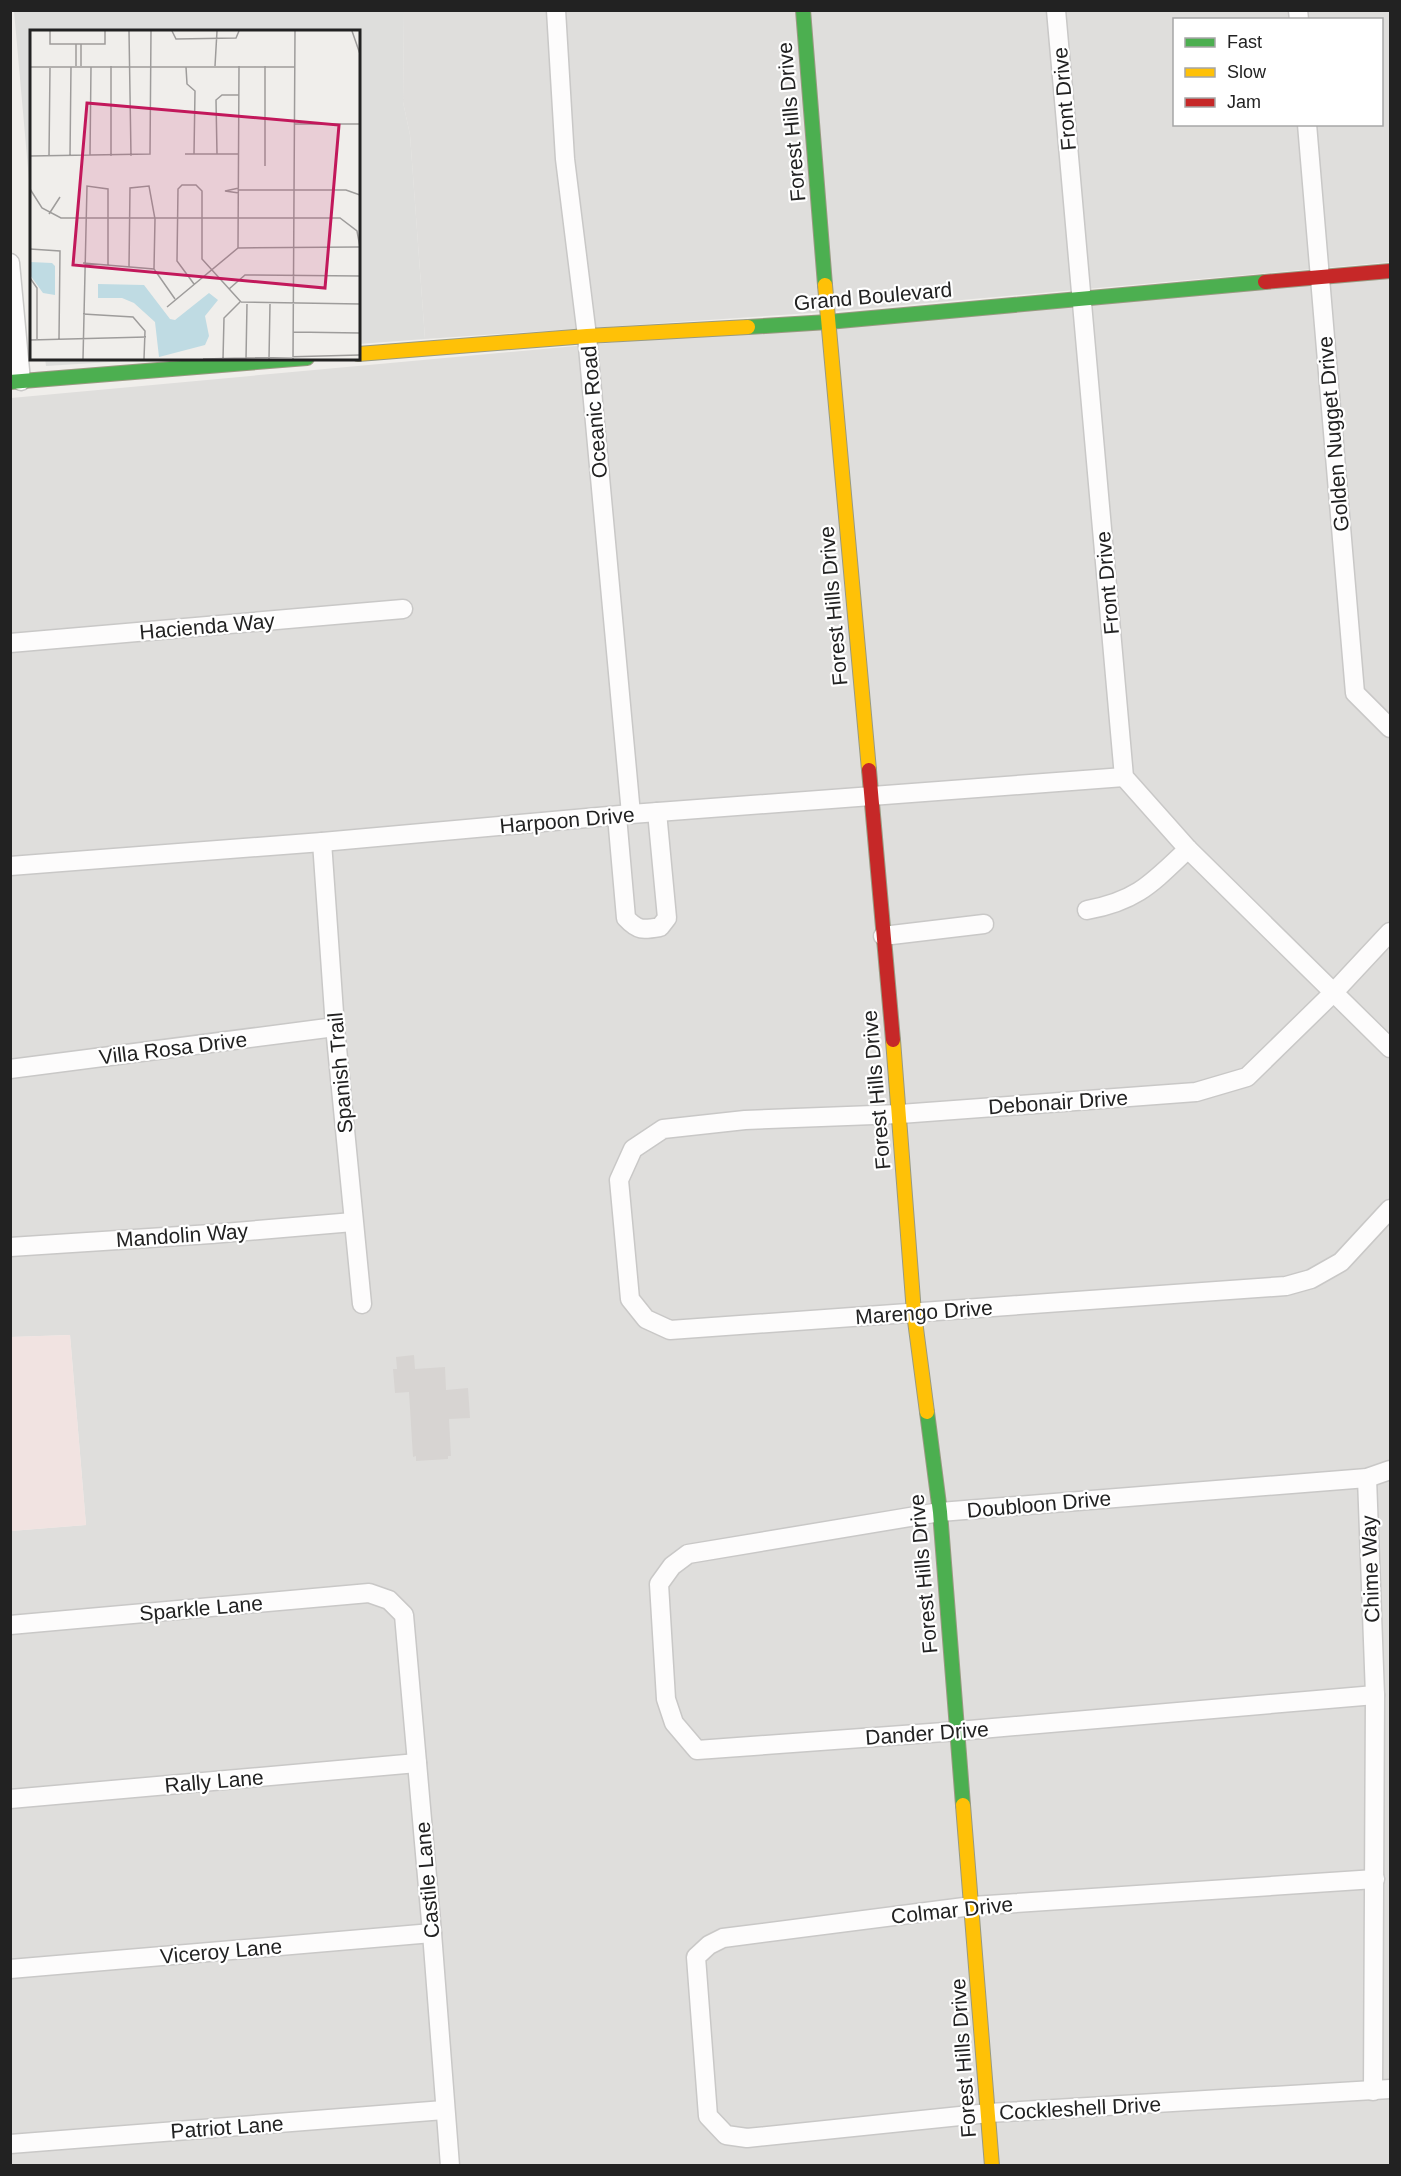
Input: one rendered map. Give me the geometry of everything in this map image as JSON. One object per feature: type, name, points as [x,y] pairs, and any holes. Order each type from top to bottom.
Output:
[{"type":"street","name":"Oceanic Road","points":[[556,10],[565,159],[587,336],[624,815],[626,918],[634,928],[646,930],[660,927],[667,918],[657,812]]},
{"type":"street","name":"Forest Hills Drive","points":[[803,10],[828,322],[900,1114],[914,1313],[940,1512],[992,2166]]},
{"type":"street","name":"Front Drive","points":[[1056,10],[1124,777]]},
{"type":"street","name":"Golden Nugget Drive","points":[[1307,126],[1355,693],[1390,728]]},
{"type":"street","points":[[10,263],[16,381],[282,360]]},
{"type":"street","name":"Grand Boulevard","points":[[360,354],[587,336],[828,322],[1390,271]]},
{"type":"street","name":"Hacienda Way","points":[[10,643],[403,609]]},
{"type":"street","points":[[1124,777],[1188,849],[1390,1048]]},
{"type":"street","name":"Harpoon Drive","points":[[10,866],[322,842],[657,812],[1124,777]]},
{"type":"street","name":"Spanish Trail","points":[[322,842],[335,1027],[362,1304]]},
{"type":"street","points":[[1087,910],[1111,905],[1144,890],[1188,849]]},
{"type":"street","points":[[883,936],[984,924]]},
{"type":"street","name":"Debonair Drive","points":[[663,1129],[745,1120],[900,1114],[1196,1092],[1247,1077],[1334,992],[1390,932]]},
{"type":"street","name":"Villa Rosa Drive","points":[[10,1069],[335,1027]]},
{"type":"street","name":"Marengo Drive","points":[[663,1129],[633,1149],[619,1180],[630,1299],[646,1319],[670,1330],[1286,1286],[1311,1278],[1341,1262],[1390,1209]]},
{"type":"street","name":"Mandolin Way","points":[[10,1247],[353,1222]]},
{"type":"street","name":"Doubloon Drive","points":[[688,1554],[940,1512],[1367,1478],[1390,1470]]},
{"type":"street","name":"Chime Way","points":[[1367,1478],[1375,1695],[1375,1879],[1382,2090]]},
{"type":"street","name":"Dander Drive","points":[[688,1554],[672,1566],[659,1584],[666,1699],[674,1723],[697,1750],[958,1731],[1375,1695]]},
{"type":"street","name":"Sparkle Lane","points":[[10,1625],[369,1593],[389,1600]]},
{"type":"street","name":"Castile Lane","points":[[389,1600],[404,1615],[450,2166]]},
{"type":"street","name":"Rally Lane","points":[[10,1799],[417,1763]]},
{"type":"street","name":"Colmar Drive","points":[[708,2116],[696,1957],[709,1945],[723,1938],[972,1906],[1375,1879]]},
{"type":"street","name":"Viceroy Lane","points":[[10,1969],[432,1933]]},
{"type":"street","name":"Cockleshell Drive","points":[[708,2116],[726,2135],[747,2138],[989,2113],[1382,2090]]},
{"type":"street","name":"Patriot Lane","points":[[10,2144],[444,2110]]},
{"type":"shaded area","points":[[14,11],[404,11],[403,102],[410,135],[425,339],[360,344],[360,30],[30,30],[30,191]]},
{"type":"shaded area","points":[[404,11],[1390,11],[1390,262],[827,312],[425,339],[410,135],[403,102]]},
{"type":"shaded area","points":[[1390,271],[1390,2165],[11,2166],[11,1531],[86,1525],[70,1335],[11,1337],[11,398]]},
{"type":"shaded area","points":[[45,360],[142,360],[46,366]]},
{"type":"shaded area","points":[[70,1335],[86,1525],[11,1531],[11,1337]]},
{"type":"building","points":[[414,1355],[415,1369],[445,1367],[446,1390],[468,1388],[470,1418],[449,1419],[451,1456],[448,1456],[448,1459],[416,1461],[416,1456],[413,1457],[409,1392],[395,1393],[393,1369],[397,1369],[396,1357]]},
{"type":"traffic: fast","points":[[803,10],[825,285]]},
{"type":"traffic: fast","points":[[748,327],[828,322],[1265,282]]},
{"type":"traffic: fast","points":[[10,382],[282,360]]},
{"type":"traffic: fast","points":[[927,1412],[940,1512],[963,1805]]},
{"type":"traffic: slow","points":[[825,285],[869,770]]},
{"type":"traffic: slow","points":[[360,354],[587,336],[748,327]]},
{"type":"traffic: slow","points":[[893,1040],[914,1313],[927,1412]]},
{"type":"traffic: slow","points":[[963,1805],[992,2166]]},
{"type":"traffic: jam","points":[[1265,282],[1390,271]]},
{"type":"traffic: jam","points":[[869,770],[893,1040]]}]
